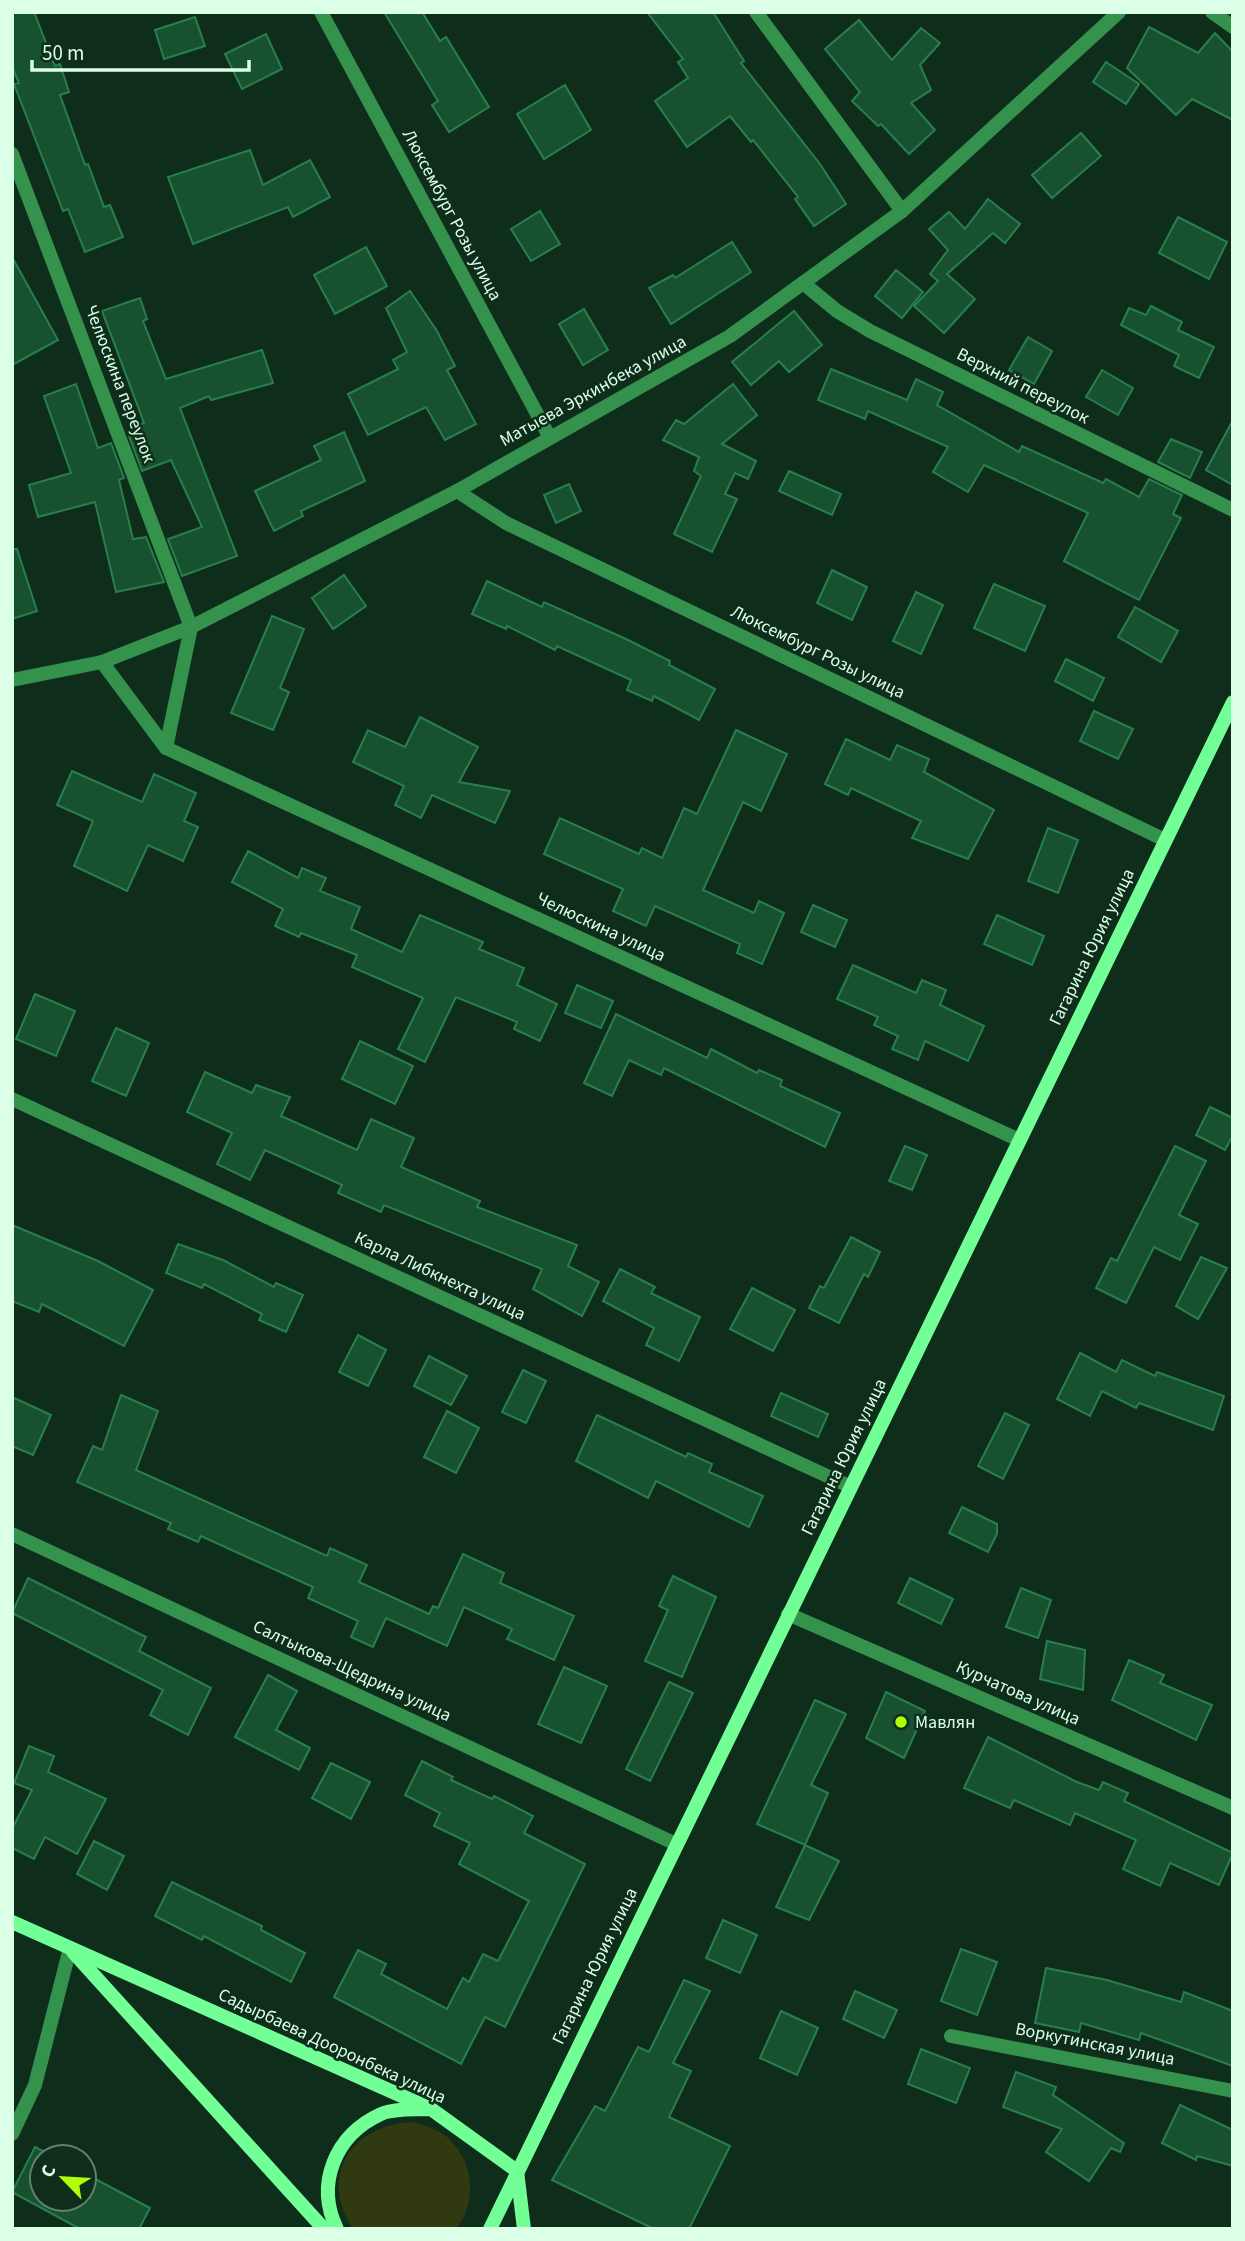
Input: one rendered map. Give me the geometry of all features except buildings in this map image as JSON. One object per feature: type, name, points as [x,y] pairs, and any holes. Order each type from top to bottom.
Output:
[{"type":"main road","name":"Гагарина Юрия улица","points":[[490,2229],[1233,702]]},
{"type":"main road","name":"Садырбаева Дооронбека улица","points":[[12,1922],[432,2109],[517,2171]]},
{"type":"main road","name":"Садырбаева Дооронбека улица","points":[[70,1948],[324,2229]]},
{"type":"main road","points":[[337,2229],[329,2213],[325,2187],[337,2154],[354,2131],[383,2113],[432,2109]]},
{"type":"main road","points":[[517,2171],[524,2229]]},
{"type":"street","name":"Люксембург Розы улица","points":[[321,12],[549,436]]},
{"type":"street","points":[[756,12],[902,211]]},
{"type":"street","name":"Матыева Эркинбека улица","points":[[12,680],[102,662],[191,627],[457,491],[549,436],[730,336],[902,211],[1119,12]]},
{"type":"street","points":[[1212,12],[1233,27]]},
{"type":"street","name":"Челюскина переулок","points":[[12,154],[191,627]]},
{"type":"street","name":"Верхний переулок","points":[[803,283],[837,311],[870,331],[1233,510]]},
{"type":"street","name":"Люксембург Розы улица","points":[[457,491],[506,523],[1165,840]]},
{"type":"street","points":[[166,748],[191,627]]},
{"type":"street","name":"Челюскина улица","points":[[102,662],[166,748],[1019,1140]]},
{"type":"street","name":"Карла Либкнехта улица","points":[[12,1099],[851,1487]]},
{"type":"street","name":"Салтыкова-Щедрина улица","points":[[12,1534],[676,1844]]},
{"type":"street","name":"Курчатова улица","points":[[788,1614],[1233,1808]]},
{"type":"street","points":[[12,2134],[34,2085],[70,1948]]},
{"type":"street","name":"Воркутинская улица","points":[[951,2036],[1233,2091]]},
{"type":"green space","points":[[413,2122],[444,2134],[465,2162],[470,2197],[463,2219],[456,2229],[353,2229],[343,2209],[339,2190],[341,2172],[347,2156],[373,2132],[391,2125]]},
{"type":"place","name":"Мавлян","points":[[901,1722]]}]
